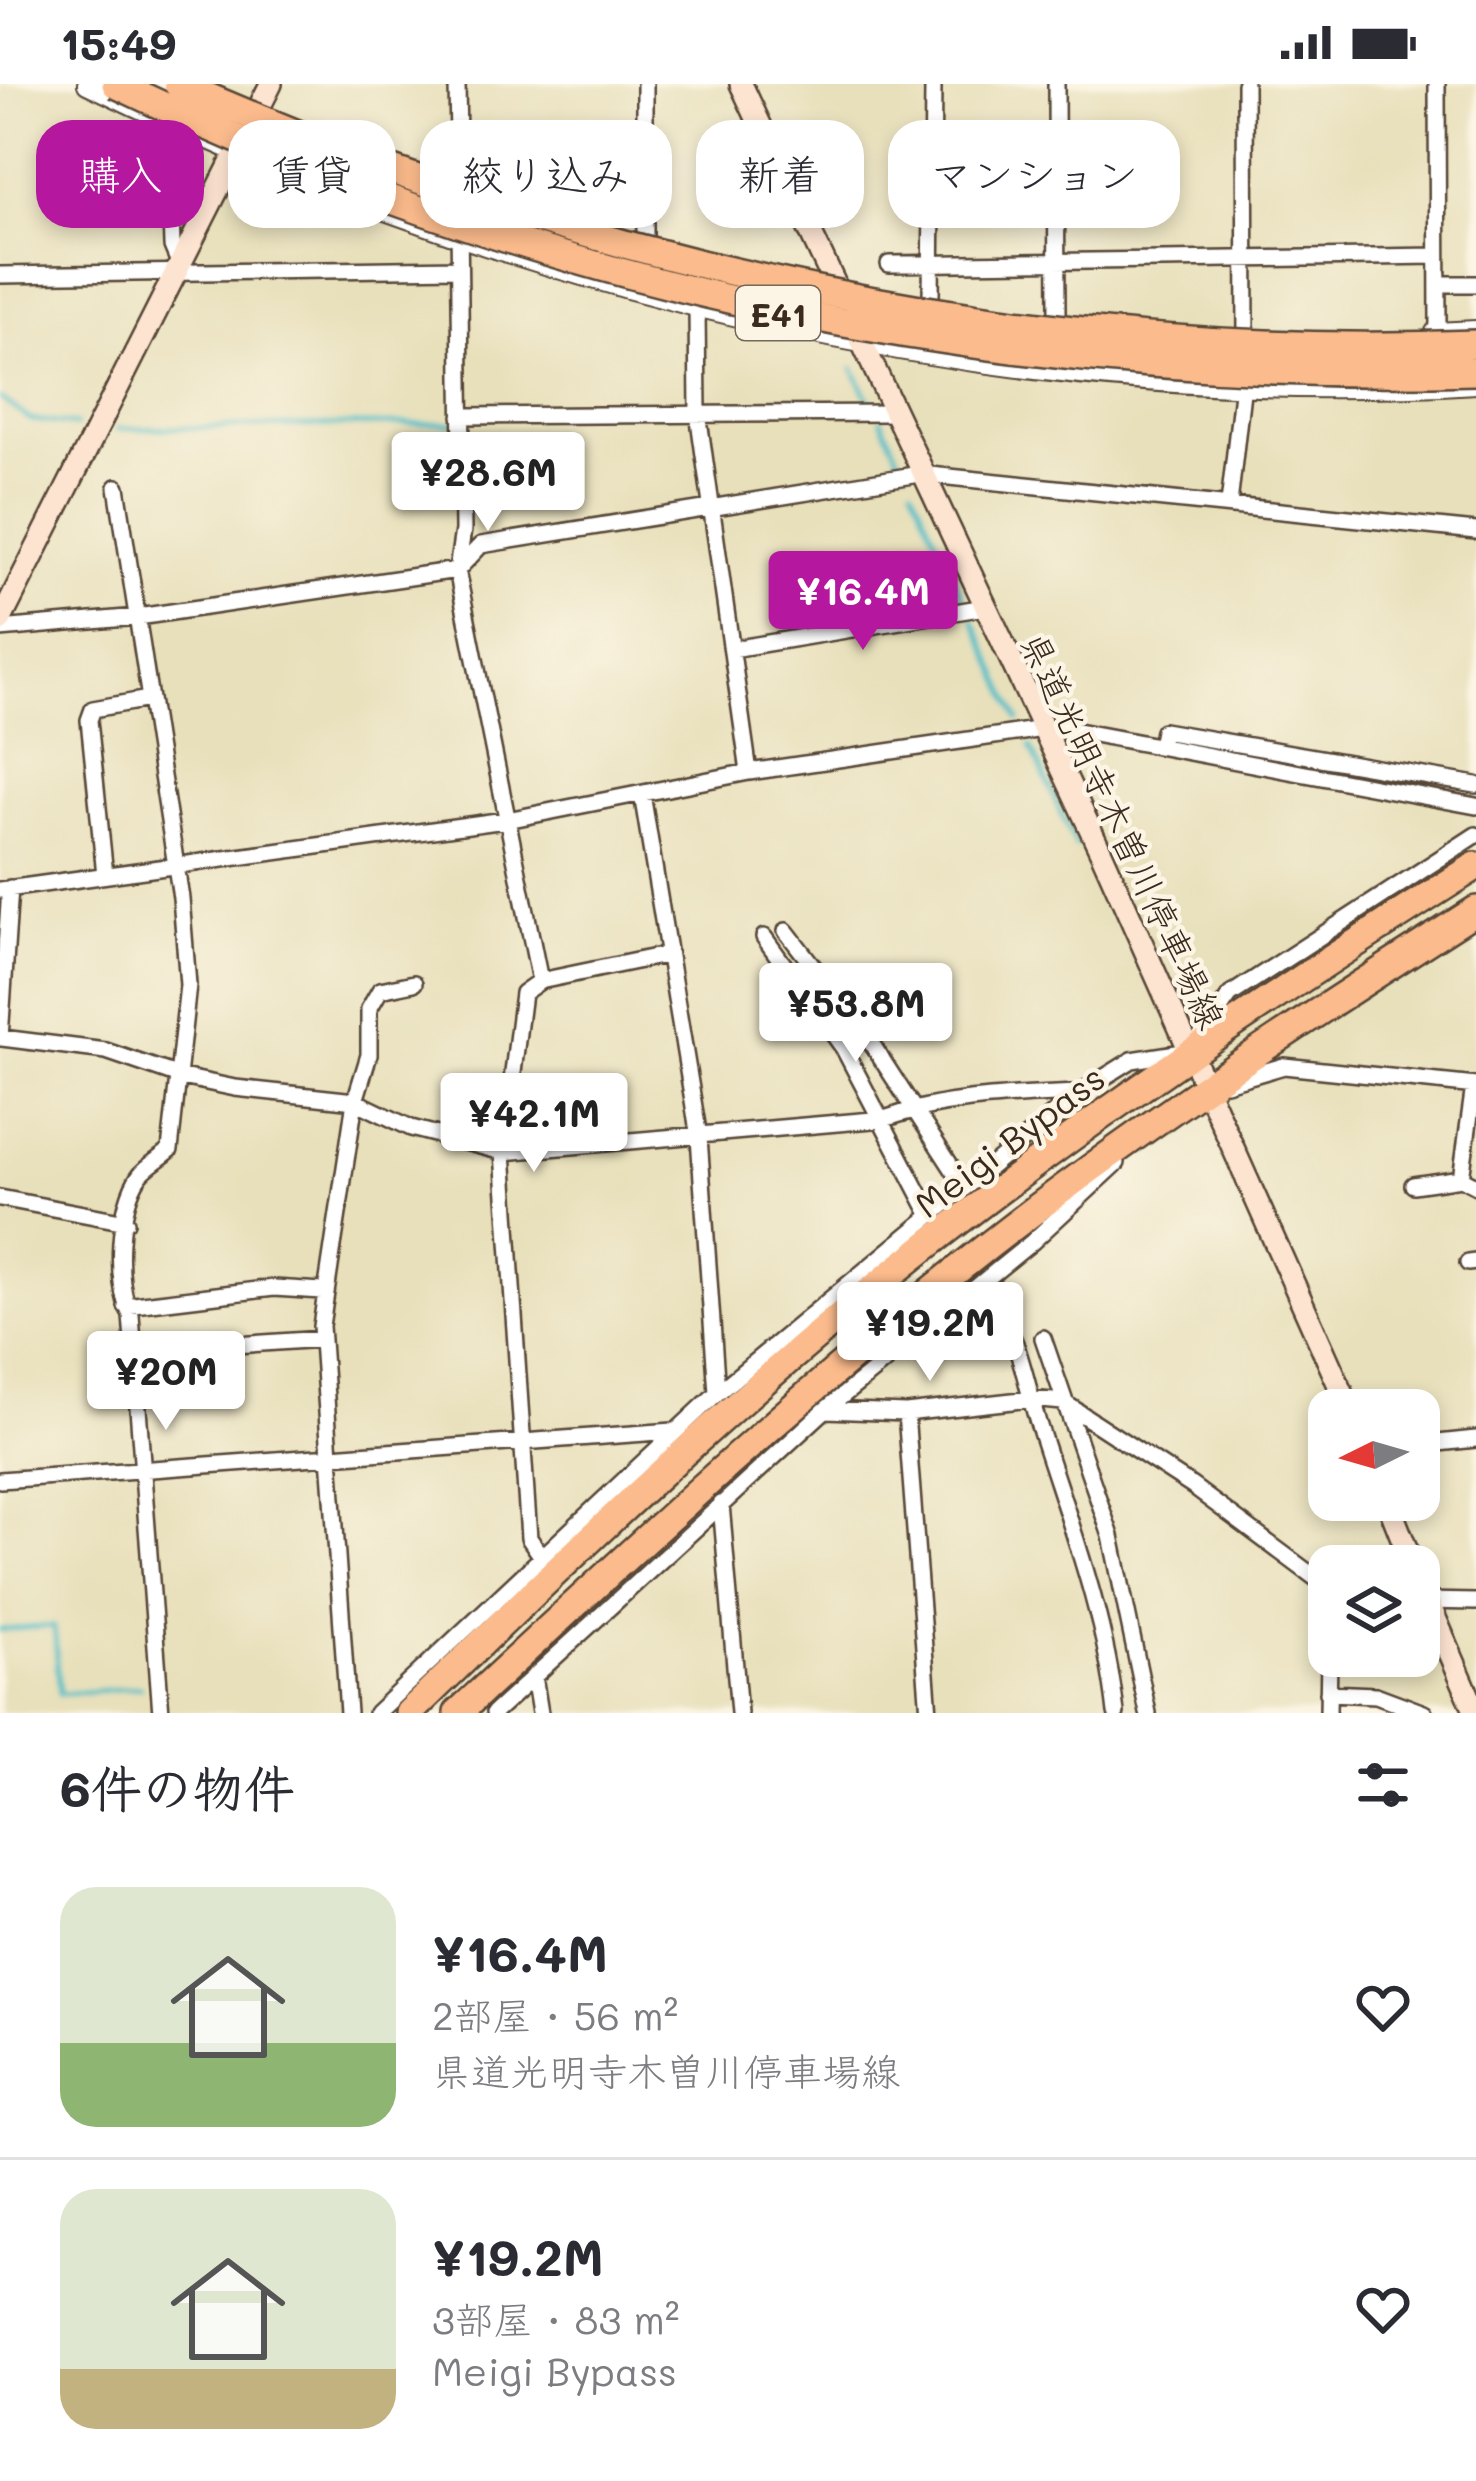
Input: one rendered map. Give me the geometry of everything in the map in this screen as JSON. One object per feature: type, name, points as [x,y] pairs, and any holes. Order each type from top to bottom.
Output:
[{"type":"highway","name":"E41","points":[[116,84],[394,202],[664,287],[799,318],[1063,359],[1198,370],[1476,371]]},
{"type":"highway","name":"E41","points":[[178,84],[404,178],[668,260],[796,290],[1067,332],[1198,343],[1476,344]]},
{"type":"highway","name":"Meigi Bypass","points":[[409,1713],[718,1424],[928,1245],[1190,1051],[1476,866]]},
{"type":"highway","name":"Meigi Bypass","points":[[458,1713],[760,1433],[1012,1227],[1206,1089],[1476,910]]},
{"type":"main road","points":[[253,120],[272,84]]},
{"type":"main road","name":"県道光明寺木曽川停車場線","points":[[740,84],[1042,729],[1341,1389]]},
{"type":"main road","points":[[0,625],[228,167]]},
{"type":"main road","points":[[1440,1634],[1476,1713]]},
{"type":"street","points":[[87,84],[160,120]]},
{"type":"street","points":[[168,84],[168,120]]},
{"type":"street","points":[[212,84],[420,168]]},
{"type":"street","points":[[457,84],[458,120]]},
{"type":"street","points":[[645,84],[645,239]]},
{"type":"street","points":[[932,300],[933,84]]},
{"type":"street","points":[[1056,84],[1057,318]]},
{"type":"street","points":[[1228,503],[1247,330],[1245,84]]},
{"type":"street","points":[[1437,84],[1438,332]]},
{"type":"street","points":[[396,214],[459,238],[698,309],[860,343],[1054,371],[1243,386],[1476,384]]},
{"type":"street","points":[[171,228],[177,269]]},
{"type":"street","points":[[459,228],[463,530],[457,570],[512,819],[540,981]]},
{"type":"street","points":[[608,228],[831,283],[1057,318],[1247,330],[1476,330]]},
{"type":"street","points":[[889,264],[1437,256]]},
{"type":"street","points":[[0,275],[459,268]]},
{"type":"street","points":[[1438,284],[1476,284]]},
{"type":"street","points":[[698,309],[698,413],[749,772]]},
{"type":"street","points":[[461,416],[892,412]]},
{"type":"street","points":[[0,625],[138,617],[457,570],[481,545],[920,474],[1476,531]]},
{"type":"street","points":[[117,487],[176,864],[188,985],[182,1077],[170,1150],[138,1176],[119,1252],[134,1352],[161,1713]]},
{"type":"street","points":[[732,649],[985,607]]},
{"type":"street","points":[[105,875],[89,720],[92,709],[148,699]]},
{"type":"street","points":[[1079,1093],[916,1108],[884,1119],[503,1152],[411,1128],[355,1101],[182,1077],[106,1051],[1,1038],[5,889],[512,819],[749,772],[1042,729],[1160,746],[1476,806]]},
{"type":"street","points":[[1160,746],[1163,731],[1476,785]]},
{"type":"street","points":[[642,794],[665,955],[699,1137],[716,1393]]},
{"type":"street","points":[[376,1713],[716,1393],[1079,1093],[1132,1060],[1190,1051],[1230,995],[1476,835]]},
{"type":"street","points":[[786,931],[916,1108],[958,1177]]},
{"type":"street","points":[[764,937],[844,1048],[928,1210]]},
{"type":"street","points":[[540,1554],[529,1538],[503,1152],[523,993],[540,981],[665,955]]},
{"type":"street","points":[[348,1713],[328,1457],[322,1291],[355,1101],[368,1054],[374,995],[414,982]]},
{"type":"street","points":[[1206,1089],[1284,1066],[1475,1086],[1468,1182],[1413,1185]]},
{"type":"street","points":[[494,1713],[825,1410],[1032,1242],[1168,1116]]},
{"type":"street","points":[[0,1198],[126,1222]]},
{"type":"street","points":[[126,1306],[274,1288],[322,1291]]},
{"type":"street","points":[[988,1298],[1003,1313],[1086,1562],[1116,1713]]},
{"type":"street","points":[[1043,1338],[1111,1536],[1148,1713]]},
{"type":"street","points":[[134,1352],[322,1340]]},
{"type":"street","points":[[825,1410],[906,1413],[1030,1399],[1063,1402],[1192,1486],[1308,1572]]},
{"type":"street","points":[[906,1413],[929,1713]]},
{"type":"street","points":[[0,1480],[674,1431]]},
{"type":"street","points":[[1440,1443],[1476,1439]]},
{"type":"street","points":[[721,1504],[739,1713]]},
{"type":"street","points":[[1440,1597],[1476,1602]]},
{"type":"street","points":[[534,1676],[540,1713]]},
{"type":"street","points":[[1328,1677],[1328,1713]]},
{"type":"street","points":[[1328,1693],[1376,1695],[1424,1713]]},
{"type":"waterway","points":[[853,368],[873,408]]},
{"type":"waterway","points":[[0,398],[31,420],[76,425]]},
{"type":"waterway","points":[[881,419],[904,469]]},
{"type":"waterway","points":[[117,429],[453,423]]},
{"type":"waterway","points":[[912,487],[966,604]]},
{"type":"waterway","points":[[973,619],[1019,720]]},
{"type":"waterway","points":[[1031,746],[1076,846]]},
{"type":"waterway","points":[[0,1630],[54,1626],[60,1694],[140,1687]]}]
